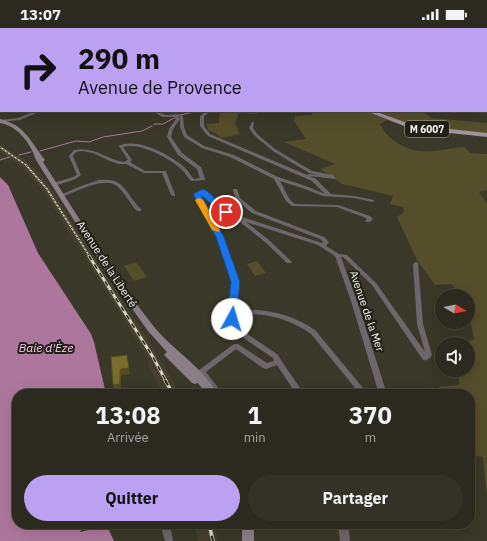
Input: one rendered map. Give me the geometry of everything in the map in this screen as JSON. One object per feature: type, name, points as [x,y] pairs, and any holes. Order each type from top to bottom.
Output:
[{"type":"main road","name":"M 6007","points":[[372,112],[408,126],[441,131],[487,134]]},
{"type":"main road","name":"M 6007","points":[[376,112],[396,120],[421,126],[462,129],[487,134]]},
{"type":"main road","points":[[396,120],[411,125],[441,131],[462,129]]},
{"type":"main road","name":"Avenue de la Liberté","points":[[0,122],[14,125],[21,129],[39,160],[114,277],[162,342],[167,353],[182,369],[207,389]]},
{"type":"main road","points":[[248,529],[248,541]]},
{"type":"street","points":[[0,122],[19,118],[36,112]]},
{"type":"street","points":[[157,112],[163,116],[179,115],[182,117],[182,127],[188,139],[203,147],[232,156],[276,178],[323,195],[354,197],[372,201]]},
{"type":"street","points":[[208,112],[202,116],[202,126],[209,135],[217,140],[251,152],[317,182],[329,195]]},
{"type":"street","points":[[175,116],[178,119],[171,129],[169,137],[180,154],[199,168],[204,177],[201,180],[203,191],[226,212],[324,246],[337,255]]},
{"type":"street","points":[[253,122],[251,128],[256,135],[274,150],[311,172],[331,176],[333,178],[292,171]]},
{"type":"street","points":[[128,163],[130,160],[121,146],[134,143],[174,162],[183,168],[193,180],[201,180]]},
{"type":"street","points":[[55,184],[77,177],[78,175],[71,156],[72,153],[79,149],[92,150],[115,162],[128,163],[144,172],[164,172],[172,195]]},
{"type":"street","points":[[276,178],[288,201],[294,205],[338,206],[368,217],[370,219],[368,221]]},
{"type":"street","points":[[62,195],[93,183],[111,181],[119,184],[139,210]]},
{"type":"street","points":[[235,190],[238,199],[254,212],[322,238],[326,242],[324,246]]},
{"type":"street","points":[[203,191],[197,195],[220,237],[235,282],[234,312],[232,319],[247,337],[275,356],[297,389]]},
{"type":"street","points":[[240,218],[289,262]]},
{"type":"street","name":"Avenue de la Mer","points":[[381,389],[354,301],[337,255],[345,256],[374,284],[425,358],[429,355],[420,324],[416,264]]},
{"type":"street","points":[[234,312],[264,313],[287,318],[303,324],[313,332],[360,389]]},
{"type":"street","points":[[216,389],[202,372],[236,346],[266,366],[279,362]]},
{"type":"street","points":[[166,529],[169,540]]},
{"type":"street","points":[[344,529],[345,541]]},
{"type":"shaded area","points":[[220,112],[257,112],[257,114],[239,113],[235,123],[240,134],[221,138],[214,132],[209,131],[206,124],[219,123]]},
{"type":"shaded area","points":[[311,112],[423,112],[432,118],[487,123],[487,136],[424,130],[400,125],[387,120],[380,124],[393,140],[416,151],[432,151],[465,147],[470,153],[487,154],[487,190],[479,192],[487,204],[487,497],[483,457],[475,456],[475,389],[439,389],[439,387],[459,385],[458,377],[475,377],[475,337],[474,337],[472,329],[475,329],[475,289],[457,289],[451,284],[435,285],[417,260],[397,217],[404,212],[403,207],[390,204],[393,196],[342,184],[320,169],[335,164],[284,142],[306,139],[294,121],[295,116],[312,115]]},
{"type":"shaded area","points":[[0,144],[26,161],[37,171],[53,191],[151,344],[176,389],[160,389],[149,367],[148,358],[44,192],[23,168],[0,151]]},
{"type":"shaded area","points":[[257,261],[266,273],[255,276],[247,264]]},
{"type":"shaded area","points":[[136,262],[147,277],[134,281],[124,266]]},
{"type":"shaded area","points":[[196,529],[216,529],[218,541],[198,541]]},
{"type":"water","name":"Baie d'Èze","points":[[0,177],[8,185],[38,253],[91,334],[105,389],[12,389],[12,529],[82,529],[80,532],[94,529],[108,529],[114,541],[0,541]]},
{"type":"building","points":[[127,355],[129,368],[121,369],[120,384],[113,385],[111,357]]},
{"type":"waterway","points":[[180,115],[194,112]]},
{"type":"waterway","points":[[154,124],[163,124],[176,117]]},
{"type":"waterway","points":[[40,151],[76,141],[89,142],[103,137],[142,131],[152,126]]},
{"type":"waterway","points":[[19,155],[31,152]]},
{"type":"waterway","points":[[0,160],[10,157]]},
{"type":"railway","points":[[0,147],[26,165],[47,189],[90,257]]},
{"type":"railway","points":[[89,256],[153,357],[166,381]]},
{"type":"railway","points":[[165,380],[170,389]]},
{"type":"railway","points":[[210,529],[213,541]]},
{"type":"slow traffic","points":[[199,200],[216,230]]},
{"type":"route","points":[[226,212],[205,192],[203,191],[197,194],[220,237],[235,282],[232,319]]}]
